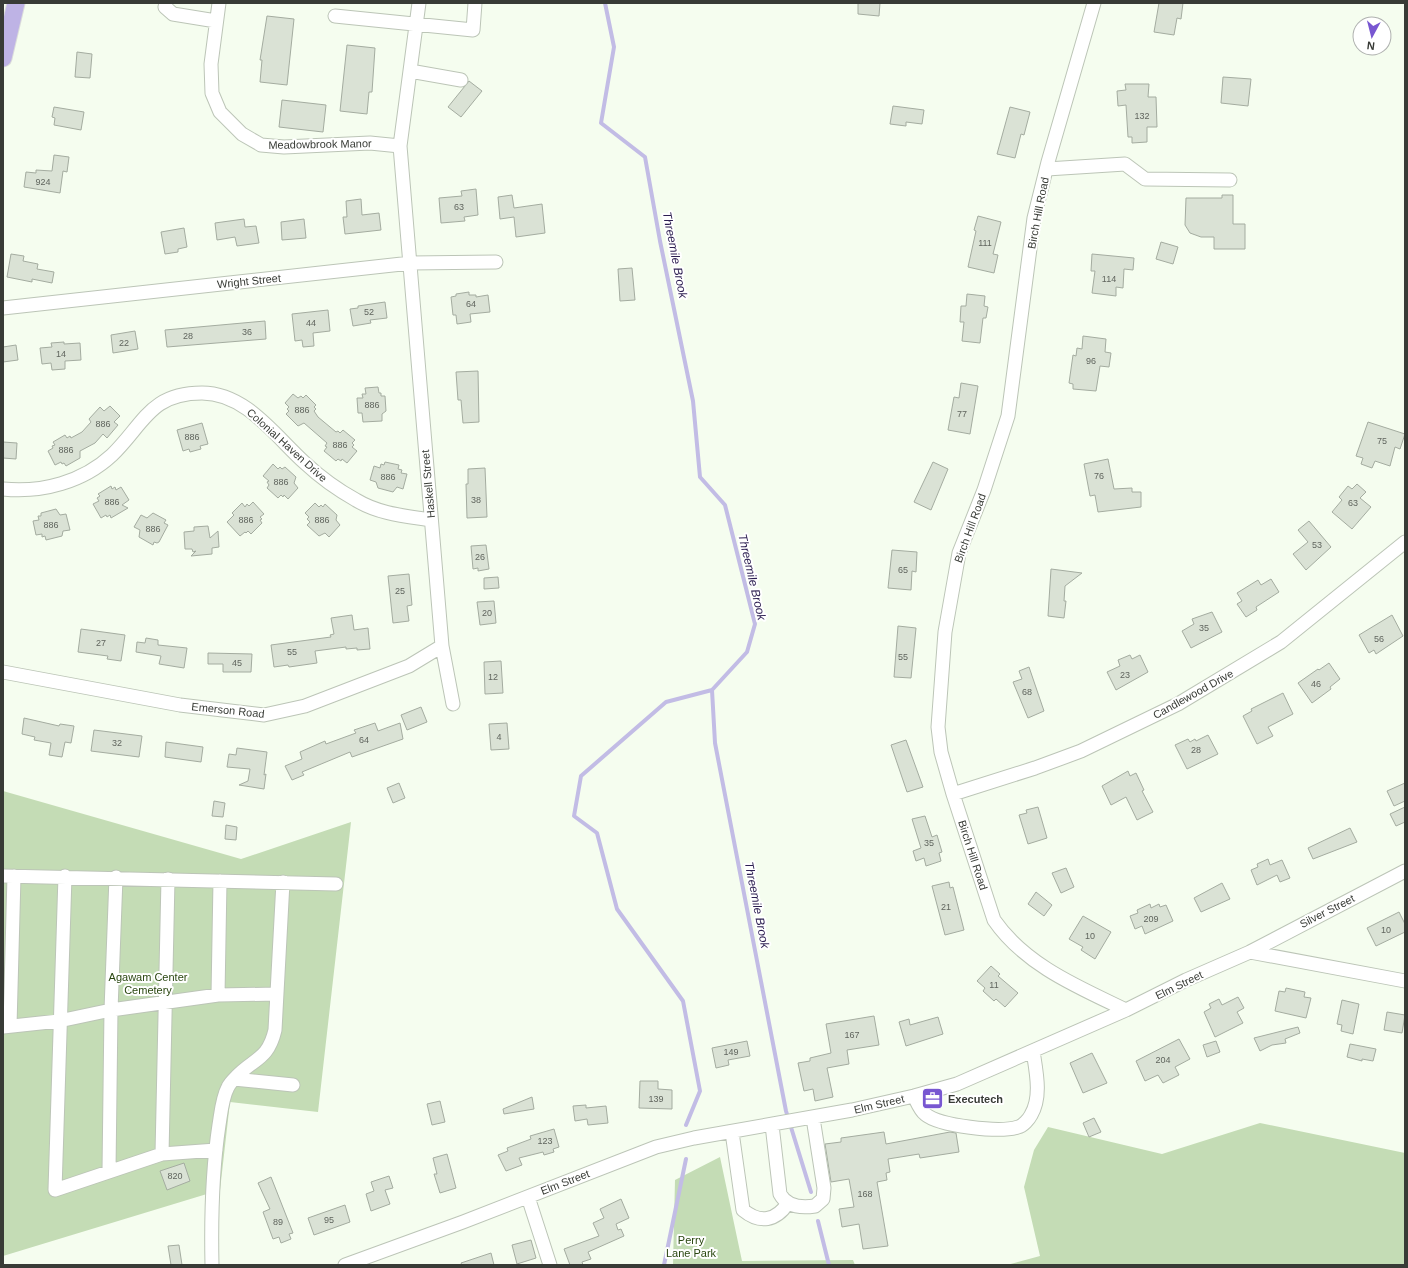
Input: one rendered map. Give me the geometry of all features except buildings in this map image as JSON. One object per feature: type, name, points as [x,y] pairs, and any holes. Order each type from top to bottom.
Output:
[{"type":"main road","points":[[3,58],[16,3]]},
{"type":"street","points":[[166,3],[165,8],[173,14],[216,21]]},
{"type":"street","name":"Meadowbrook Manor","points":[[219,3],[211,64],[212,93],[220,112],[242,134],[261,145],[284,147],[370,143],[400,146]]},
{"type":"street","points":[[411,263],[400,146],[419,3]]},
{"type":"street","points":[[335,16],[416,26],[473,30],[475,3]]},
{"type":"street","name":"Birch Hill Road","points":[[1094,3],[1046,169],[1034,218],[1008,416],[984,490],[959,553],[945,632],[938,727],[941,752],[953,794],[994,920],[1003,932],[1024,952],[1048,970],[1077,987],[1126,1010]]},
{"type":"street","points":[[410,71],[462,80]]},
{"type":"street","points":[[1046,169],[1125,164],[1145,180],[1230,180]]},
{"type":"street","name":"Wright Street","points":[[3,308],[411,263],[496,262]]},
{"type":"street","name":"Haskell Street","points":[[411,263],[442,646],[453,704]]},
{"type":"street","name":"Colonial Haven Drive","points":[[3,489],[21,490],[63,484],[80,476],[112,455],[158,404],[178,395],[210,393],[232,400],[249,410],[305,463],[329,483],[355,500],[381,512],[431,520]]},
{"type":"street","name":"Candlewood Drive","points":[[953,794],[1076,753],[1104,741],[1178,704],[1246,665],[1281,642],[1405,542]]},
{"type":"street","name":"Emerson Road","points":[[3,672],[180,705],[264,715],[305,706],[409,666],[442,646]]},
{"type":"street","name":"Silver Street","points":[[1250,952],[1405,871]]},
{"type":"street","points":[[277,994],[218,995],[111,1010],[59,1021],[6,1026],[8,876],[116,877],[336,884]]},
{"type":"street","points":[[65,876],[59,1021],[55,1190],[162,1154],[216,1150]]},
{"type":"street","points":[[109,1171],[111,1010],[116,877]]},
{"type":"street","points":[[162,1154],[168,879]]},
{"type":"street","points":[[218,995],[220,881]]},
{"type":"street","points":[[212,1265],[211,1232],[216,1150],[223,1102],[228,1086],[234,1079],[270,1048],[275,1030],[283,882]]},
{"type":"street","points":[[1250,952],[1405,981]]},
{"type":"street","name":"Elm Street","points":[[344,1265],[528,1197],[656,1147],[694,1138],[813,1118],[914,1096],[958,1084],[1126,1010],[1186,980],[1250,952]]},
{"type":"street","points":[[914,1096],[922,1111],[934,1120],[982,1129],[1018,1127],[1031,1115],[1036,1103],[1036,1077],[1033,1051]]},
{"type":"street","points":[[234,1079],[293,1085]]},
{"type":"street","points":[[778,1124],[780,1194],[783,1200],[788,1203],[804,1207],[815,1206],[823,1199],[824,1188],[813,1118]]},
{"type":"street","points":[[732,1132],[743,1210],[756,1218],[766,1219],[783,1211],[788,1203]]},
{"type":"street","points":[[528,1197],[550,1265]]},
{"type":"green space","name":"Agawam Center Cemetery","points":[[3,791],[241,859],[351,822],[318,1112],[230,1102],[220,1190],[3,1256]]},
{"type":"green space","points":[[1260,1123],[1405,1153],[1405,1265],[1007,1265],[1040,1256],[1024,1187],[1034,1150],[1048,1127],[1162,1154]]},
{"type":"green space","name":"Perry Lane Park","points":[[720,1157],[742,1261],[853,1260],[855,1265],[673,1265],[675,1180]]},
{"type":"waterway","name":"Threemile Brook","points":[[605,3],[614,47],[601,123],[645,157],[660,241],[693,401],[700,477],[725,505],[755,624],[747,652],[712,690],[715,743],[786,1111],[811,1192]]},
{"type":"waterway","points":[[686,1125],[700,1091],[683,1001],[617,909],[597,833],[574,816],[581,776],[666,702],[712,690]]},
{"type":"waterway","points":[[664,1265],[686,1159]]},
{"type":"waterway","name":"Threemile Brook","points":[[818,1221],[829,1265]]},
{"type":"place","name":"Executech","points":[[932,1099]]}]
